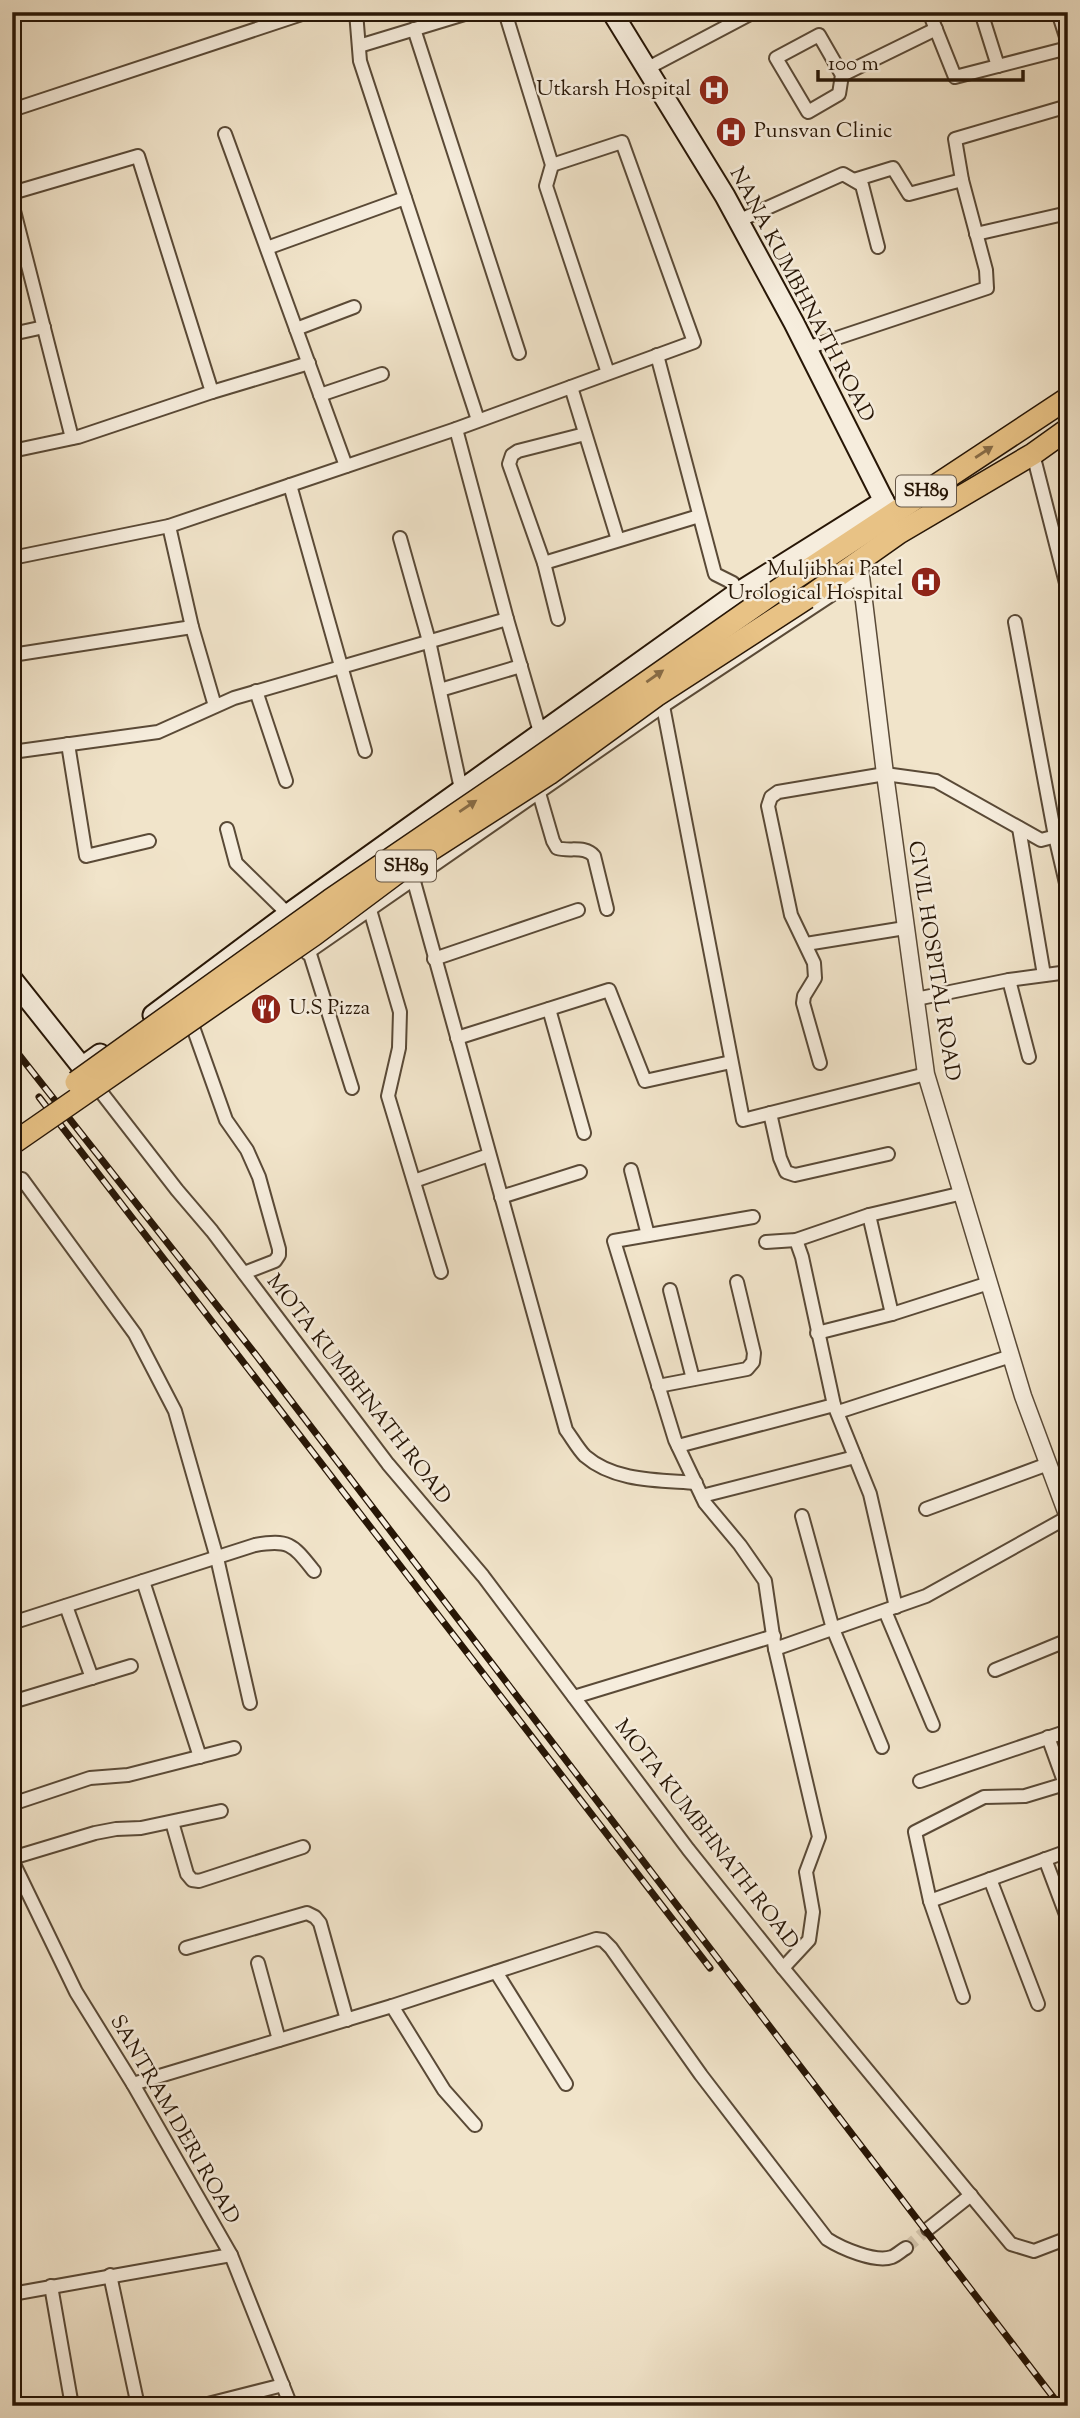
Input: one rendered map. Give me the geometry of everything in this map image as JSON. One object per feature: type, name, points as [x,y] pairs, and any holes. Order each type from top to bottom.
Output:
[{"type":"main road","name":"NANA KUMBHNATH ROAD","points":[[612,12],[738,221],[807,348],[891,516]]},
{"type":"main road","name":"SH89","points":[[12,1128],[330,900],[785,585],[1068,398]]},
{"type":"main road","name":"SH89","points":[[12,1144],[314,935],[409,864],[550,774],[656,696],[807,598],[859,568],[891,516],[1032,454],[1068,429]]},
{"type":"main road","points":[[12,979],[82,1067],[288,914],[734,595],[891,516]]},
{"type":"street","points":[[12,110],[308,12]]},
{"type":"street","points":[[356,12],[360,61],[478,421]]},
{"type":"street","points":[[505,12],[552,165],[546,186],[608,373]]},
{"type":"street","points":[[646,69],[754,12]]},
{"type":"street","points":[[929,12],[955,77],[1068,46],[1058,12]]},
{"type":"street","points":[[981,12],[998,66]]},
{"type":"street","points":[[359,46],[462,14]]},
{"type":"street","points":[[414,29],[519,353]]},
{"type":"street","points":[[842,75],[936,29]]},
{"type":"street","points":[[819,35],[842,75],[839,93],[808,112],[776,58],[819,35]]},
{"type":"street","points":[[807,348],[987,288],[986,270],[962,180],[955,139],[1068,106]]},
{"type":"street","points":[[225,134],[346,466]]},
{"type":"street","points":[[12,558],[169,526],[456,429],[694,342],[622,142],[552,165]]},
{"type":"street","points":[[12,193],[138,156],[212,392]]},
{"type":"street","points":[[854,180],[893,168],[909,194],[962,180]]},
{"type":"street","points":[[738,221],[843,174],[862,185],[878,247]]},
{"type":"street","points":[[267,248],[405,198]]},
{"type":"street","points":[[12,203],[72,438]]},
{"type":"street","points":[[976,234],[1068,214]]},
{"type":"street","points":[[296,329],[354,307]]},
{"type":"street","points":[[12,334],[44,327]]},
{"type":"street","points":[[657,355],[715,574],[733,583],[734,595]]},
{"type":"street","points":[[12,451],[72,438],[309,363]]},
{"type":"street","points":[[320,395],[382,374]]},
{"type":"street","points":[[571,387],[618,540]]},
{"type":"street","points":[[456,429],[540,732]]},
{"type":"street","points":[[558,619],[544,563],[509,464],[512,455],[518,451],[585,434]]},
{"type":"street","points":[[1032,454],[1068,591]]},
{"type":"street","points":[[290,485],[365,751]]},
{"type":"street","points":[[544,563],[699,516]]},
{"type":"street","points":[[169,526],[192,627],[215,706]]},
{"type":"street","points":[[400,538],[429,642],[461,789]]},
{"type":"street","points":[[102,1093],[539,793],[859,568]]},
{"type":"street","name":"CIVIL HOSPITAL ROAD","points":[[859,568],[926,1074],[1011,1356],[1068,1517]]},
{"type":"street","points":[[12,752],[158,732],[256,691],[507,619]]},
{"type":"street","points":[[1014,622],[1061,835],[1068,892]]},
{"type":"street","points":[[12,655],[192,627]]},
{"type":"street","points":[[440,690],[521,666]]},
{"type":"street","points":[[256,691],[286,781]]},
{"type":"street","points":[[663,706],[743,1120],[926,1074]]},
{"type":"street","points":[[68,744],[86,856],[149,841]]},
{"type":"street","points":[[820,1063],[803,1003],[804,996],[815,978],[814,962],[791,915],[768,806],[771,797],[778,792],[885,774],[936,781],[1041,840],[1061,835]]},
{"type":"street","points":[[539,793],[557,848],[590,851],[594,856],[607,909]]},
{"type":"street","points":[[1019,828],[1044,975]]},
{"type":"street","points":[[227,830],[236,863],[288,914]]},
{"type":"street","points":[[413,878],[433,959],[566,1430],[583,1454],[598,1466],[630,1478],[696,1483]]},
{"type":"street","points":[[370,910],[400,1012],[399,1048],[388,1096],[441,1272]]},
{"type":"street","points":[[433,959],[578,910]]},
{"type":"street","points":[[806,944],[905,928]]},
{"type":"street","points":[[309,951],[352,1088]]},
{"type":"street","points":[[916,999],[1009,980],[1068,972]]},
{"type":"street","points":[[1009,980],[1029,1057]]},
{"type":"street","points":[[457,1038],[609,990],[645,1081],[732,1062]]},
{"type":"street","points":[[549,1009],[584,1133]]},
{"type":"street","points":[[194,1030],[226,1120],[247,1150],[259,1177],[279,1249],[275,1261],[244,1273]]},
{"type":"street","name":"MOTA KUMBHNATH ROAD","points":[[82,1067],[244,1273],[348,1414],[483,1576],[688,1849],[783,1968],[809,1940],[813,1912],[806,1872],[819,1837],[775,1642],[765,1581],[740,1545],[705,1503],[678,1446],[614,1241],[754,1217]]},
{"type":"street","points":[[770,1113],[780,1158],[786,1172],[795,1175],[888,1154]]},
{"type":"street","points":[[414,1181],[489,1155]]},
{"type":"street","points":[[631,1170],[648,1235]]},
{"type":"street","points":[[501,1197],[580,1172]]},
{"type":"street","points":[[12,1178],[22,1179],[135,1334],[175,1411],[217,1558],[250,1703]]},
{"type":"street","points":[[766,1242],[796,1240],[869,1215],[962,1193]]},
{"type":"street","points":[[869,1215],[892,1314]]},
{"type":"street","points":[[796,1240],[802,1256],[817,1333],[836,1408],[870,1494],[890,1609],[933,1725]]},
{"type":"street","points":[[658,1386],[747,1369],[753,1362],[754,1353],[737,1282]]},
{"type":"street","points":[[817,1333],[892,1314],[989,1283]]},
{"type":"street","points":[[670,1290],[693,1379]]},
{"type":"street","points":[[678,1446],[836,1408],[1011,1356]]},
{"type":"street","points":[[702,1496],[855,1457]]},
{"type":"street","points":[[926,1509],[1048,1464]]},
{"type":"street","points":[[802,1516],[832,1629],[882,1747]]},
{"type":"street","points":[[574,1697],[832,1629],[926,1596],[1068,1517]]},
{"type":"street","points":[[12,1623],[255,1545],[284,1542],[294,1547],[314,1571]]},
{"type":"street","points":[[143,1581],[200,1757]]},
{"type":"street","points":[[65,1606],[92,1678]]},
{"type":"street","points":[[995,1670],[1068,1640]]},
{"type":"street","points":[[12,1702],[131,1666]]},
{"type":"street","points":[[920,1781],[1068,1731]]},
{"type":"street","points":[[963,1997],[930,1900],[915,1832],[984,1797],[1025,1796],[1066,1783],[1048,1737]]},
{"type":"street","points":[[12,1804],[90,1778],[128,1775],[234,1748]]},
{"type":"street","points":[[12,1859],[95,1833],[172,1822],[221,1811]]},
{"type":"street","points":[[172,1822],[187,1874],[192,1880],[199,1881],[303,1847]]},
{"type":"street","points":[[930,1900],[1068,1851]]},
{"type":"street","name":"SANTRAM DERI ROAD","points":[[12,1859],[76,1992],[134,2084],[231,2255],[291,2406]]},
{"type":"street","points":[[1045,1859],[1068,1920]]},
{"type":"street","points":[[990,1879],[1038,2004]]},
{"type":"street","points":[[186,1948],[307,1913],[320,1923],[347,2020]]},
{"type":"street","points":[[134,2084],[392,2006],[596,1939],[603,1940],[724,2105],[828,2239],[843,2249],[881,2258],[890,2257],[906,2248]]},
{"type":"street","points":[[258,1963],[279,2040]]},
{"type":"street","points":[[783,1968],[1011,2244],[1034,2250],[1068,2238]]},
{"type":"street","points":[[496,1972],[566,2084]]},
{"type":"street","points":[[392,2006],[444,2090],[475,2125]]},
{"type":"street","points":[[928,2229],[971,2195]]},
{"type":"street","points":[[12,2294],[231,2255]]},
{"type":"street","points":[[110,2275],[138,2406]]},
{"type":"street","points":[[51,2287],[72,2406]]},
{"type":"street","points":[[206,2405],[282,2385]]},
{"type":"tunnel","points":[[906,2248],[928,2229]]},
{"type":"railway","points":[[12,1046],[256,1355],[1060,2406]]},
{"type":"railway","points":[[39,1097],[710,1968]]},
{"type":"place","name":"Utkarsh Hospital","points":[[714,90]]},
{"type":"place","name":"Punsvan Clinic","points":[[731,132]]},
{"type":"place","name":"Muljibhai Patel Urological Hospital","points":[[926,582]]},
{"type":"place","name":"U.S Pizza","points":[[266,1009]]}]
